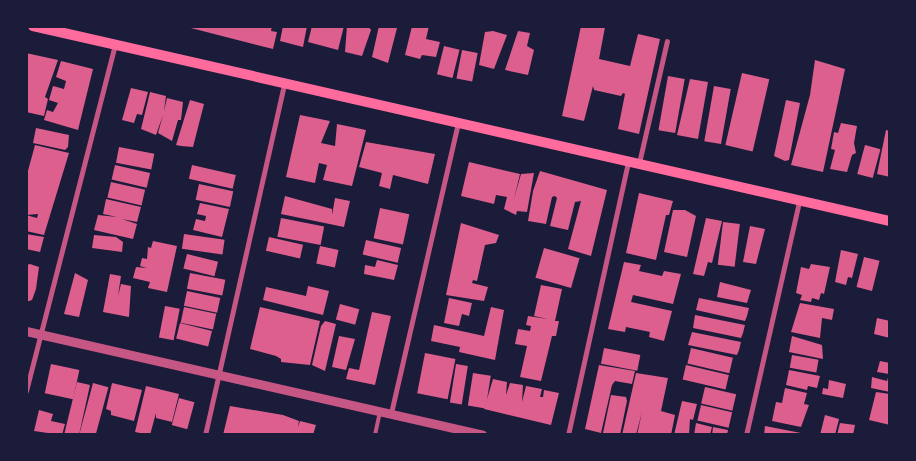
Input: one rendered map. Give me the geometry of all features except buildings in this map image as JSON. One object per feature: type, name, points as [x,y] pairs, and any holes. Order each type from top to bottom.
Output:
[{"type":"main road","points":[[33,26],[890,221]]},
{"type":"street","points":[[640,163],[667,41]]},
{"type":"street","points":[[26,391],[114,45]]},
{"type":"street","points":[[205,435],[284,84]]},
{"type":"street","points":[[392,414],[458,122]]},
{"type":"street","points":[[568,435],[628,161]]},
{"type":"street","points":[[746,435],[799,201]]},
{"type":"street","points":[[26,331],[482,435]]},
{"type":"lane","points":[[375,435],[380,411]]}]
